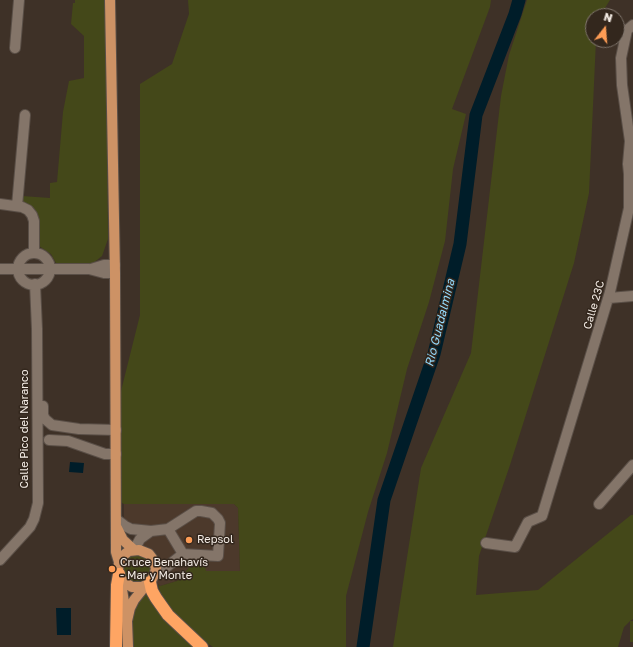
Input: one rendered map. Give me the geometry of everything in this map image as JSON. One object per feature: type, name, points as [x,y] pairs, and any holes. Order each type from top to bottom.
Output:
[{"type":"highway","points":[[116,647],[117,585],[119,571]]},
{"type":"highway","points":[[150,580],[152,591],[168,615],[202,647]]},
{"type":"main road","points":[[110,0],[115,269],[116,552],[127,621],[128,647]]},
{"type":"main road","points":[[116,523],[123,540],[134,550]]},
{"type":"main road","points":[[119,571],[125,554],[134,550],[139,550],[149,554],[155,563],[150,580],[134,600],[130,608],[127,621]]},
{"type":"main road","points":[[119,571],[128,585],[132,587],[142,587],[150,580]]},
{"type":"street","points":[[15,48],[19,0]]},
{"type":"street","name":"Calle 23C","points":[[486,543],[515,548],[528,522],[542,516],[609,298],[629,208],[630,174],[628,164],[630,141],[622,86],[621,58],[627,30],[633,25]]},
{"type":"street","points":[[17,206],[25,115]]},
{"type":"street","points":[[0,204],[17,206],[28,210],[32,215],[34,221],[34,253]]},
{"type":"street","points":[[39,253],[47,259],[55,269],[44,282],[30,284],[21,278],[18,268],[25,256],[39,253]]},
{"type":"street","points":[[0,269],[18,268],[89,270],[104,265],[115,269]]},
{"type":"street","name":"Calle Pico del Naranco","points":[[0,560],[30,527],[34,519],[38,503],[37,329],[35,284]]},
{"type":"street","points":[[609,298],[633,296]]},
{"type":"street","points":[[42,402],[43,415],[52,425],[79,429],[116,430]]},
{"type":"street","points":[[49,440],[68,441],[105,454],[116,454]]},
{"type":"street","points":[[599,504],[633,465]]},
{"type":"street","points":[[116,523],[131,529],[151,531],[168,529],[196,512],[201,511],[212,513],[218,519],[220,523],[218,556],[183,554],[150,580]]},
{"type":"street","points":[[168,529],[183,554]]},
{"type":"street","points":[[134,550],[140,539],[151,531]]},
{"type":"shaded area","name":"Repsol","points":[[124,504],[234,504],[238,508],[240,571],[206,571],[188,569],[177,581],[160,586],[156,581],[157,576],[141,546],[134,526],[124,521]]},
{"type":"green space","points":[[75,0],[106,0],[108,239],[102,256],[92,264],[56,263],[51,254],[39,246],[37,213],[28,204],[21,202],[22,196],[50,198],[50,183],[57,182],[63,112],[69,81],[84,78],[84,36],[71,24],[73,3],[75,3]]},
{"type":"green space","points":[[188,0],[491,0],[490,7],[452,109],[466,114],[453,169],[445,241],[429,302],[407,369],[387,453],[368,512],[346,596],[346,647],[213,647],[201,639],[174,612],[161,595],[158,584],[160,586],[177,581],[188,569],[190,564],[205,564],[206,571],[240,571],[238,508],[234,504],[124,504],[120,502],[121,391],[140,315],[140,84],[172,64],[189,14]]},
{"type":"green space","points":[[527,0],[610,0],[605,8],[585,8],[585,48],[596,48],[589,193],[574,263],[510,465],[479,556],[476,595],[538,590],[631,515],[633,515],[633,619],[624,627],[618,647],[393,647],[421,468],[471,353],[501,96],[509,55]]},
{"type":"green space","points":[[137,555],[147,559],[151,569],[147,579],[137,583],[127,579],[123,569],[127,559]]},
{"type":"green space","points":[[145,590],[197,647],[132,647],[132,614]]},
{"type":"green space","points":[[630,621],[633,621],[633,642],[630,642]]},
{"type":"water","points":[[70,462],[84,463],[83,473],[69,472]]},
{"type":"water","points":[[56,608],[71,608],[71,635],[57,635]]},
{"type":"waterway","name":"Rio Guadalmina","points":[[363,647],[384,500],[434,354],[460,244],[476,115],[519,0]]},
{"type":"place","name":"Repsol","points":[[189,540]]},
{"type":"place","name":"Cruce Benahavís - Mar y Monte","points":[[112,569]]}]
